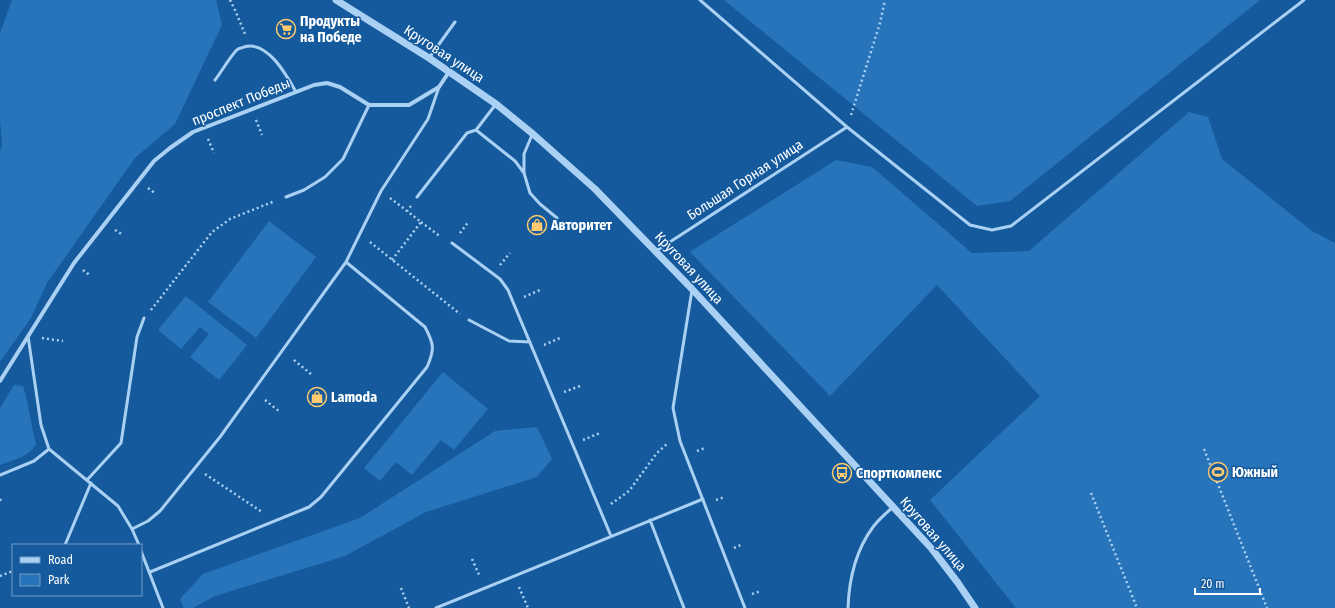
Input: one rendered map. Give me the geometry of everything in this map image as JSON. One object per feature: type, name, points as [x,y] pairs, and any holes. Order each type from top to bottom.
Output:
[{"type":"street","name":"Круговая улица","points":[[336,0],[429,58],[496,104],[595,188],[692,290],[932,549],[975,608]]},
{"type":"street","points":[[369,105],[409,105],[439,87],[449,72]]},
{"type":"street","name":"проспект Победы","points":[[0,381],[74,263],[154,161],[170,148],[192,132],[314,85],[327,83],[340,87],[369,105]]},
{"type":"lane","points":[[700,0],[847,127],[970,225],[992,230],[1011,226],[1304,0]]},
{"type":"lane","points":[[429,58],[455,22]]},
{"type":"lane","points":[[216,80],[237,50],[250,46],[263,49],[278,63],[296,92]]},
{"type":"lane","points":[[132,529],[148,521],[160,510],[220,437],[346,262],[381,191],[428,119],[439,87]]},
{"type":"lane","points":[[417,197],[467,133],[476,130],[496,104]]},
{"type":"lane","points":[[286,197],[304,190],[325,177],[343,159],[369,105]]},
{"type":"lane","name":"Большая Горная улица","points":[[655,251],[847,127]]},
{"type":"lane","points":[[476,130],[515,161],[524,173]]},
{"type":"lane","points":[[533,134],[524,154],[524,173],[530,193],[540,204],[558,218]]},
{"type":"lane","points":[[452,243],[500,279],[508,290],[611,536]]},
{"type":"lane","points":[[150,572],[276,522],[309,507],[321,497],[427,367],[433,354],[432,340],[425,327],[346,262]]},
{"type":"lane","points":[[692,290],[673,408],[680,441],[745,608]]},
{"type":"lane","points":[[87,480],[121,443],[137,336],[144,318]]},
{"type":"lane","points":[[469,320],[509,341],[530,342]]},
{"type":"lane","points":[[28,336],[41,425],[49,449],[118,506],[132,529],[139,544]]},
{"type":"lane","points":[[0,475],[34,461],[49,449]]},
{"type":"lane","points":[[65,544],[91,484]]},
{"type":"lane","points":[[436,608],[703,499]]},
{"type":"lane","points":[[848,608],[849,589],[859,549],[874,526],[893,507]]},
{"type":"lane","points":[[650,520],[684,608]]},
{"type":"lane","points":[[142,553],[163,608]]},
{"type":"path","points":[[230,0],[250,46]]},
{"type":"path","points":[[847,127],[880,23],[885,0]]},
{"type":"path","points":[[258,126],[262,134]]},
{"type":"path","points":[[211,146],[214,153]]},
{"type":"path","points":[[150,190],[156,194]]},
{"type":"path","points":[[386,196],[445,241]]},
{"type":"path","points":[[144,318],[212,232],[230,218],[286,197]]},
{"type":"path","points":[[407,211],[417,197]]},
{"type":"path","points":[[392,260],[421,222]]},
{"type":"path","points":[[117,231],[123,236]]},
{"type":"path","points":[[365,238],[452,310],[469,320]]},
{"type":"path","points":[[85,272],[91,276]]},
{"type":"path","points":[[513,302],[540,290]]},
{"type":"path","points":[[533,349],[560,338]]},
{"type":"path","points":[[56,340],[63,341]]},
{"type":"path","points":[[294,360],[312,375]]},
{"type":"path","points":[[553,397],[580,386]]},
{"type":"path","points":[[265,400],[280,412]]},
{"type":"path","points":[[572,444],[600,433]]},
{"type":"path","points":[[601,512],[629,491],[657,453],[679,433]]},
{"type":"path","points":[[1204,449],[1267,608]]},
{"type":"path","points":[[216,482],[276,522]]},
{"type":"path","points":[[1091,494],[1137,608]]},
{"type":"path","points":[[472,559],[484,588]]},
{"type":"path","points":[[0,576],[12,571]]},
{"type":"path","points":[[514,576],[528,608]]},
{"type":"path","points":[[401,588],[409,608]]},
{"type":"green space","points":[[12,0],[216,0],[222,25],[175,124],[135,158],[47,283],[31,318],[0,362],[0,151],[2,145],[0,121],[0,33]]},
{"type":"green space","points":[[724,0],[1260,0],[1010,201],[977,206]]},
{"type":"green space","points":[[1189,112],[1208,117],[1222,159],[1312,231],[1335,243],[1335,608],[1016,608],[930,500],[1040,396],[937,285],[830,396],[690,252],[836,160],[872,167],[972,253],[1029,251]]},
{"type":"green space","points":[[269,221],[316,257],[256,338],[208,302]]},
{"type":"green space","points":[[186,296],[247,345],[219,380],[190,357],[209,334],[200,327],[181,349],[158,330]]},
{"type":"green space","points":[[443,372],[488,409],[454,450],[441,440],[412,475],[396,462],[380,481],[364,468]]},
{"type":"green space","points":[[14,385],[23,386],[36,444],[25,455],[0,465],[0,408]]},
{"type":"green space","points":[[537,427],[552,459],[537,477],[426,512],[345,556],[215,596],[193,608],[184,608],[180,599],[203,574],[360,518],[495,431]]},
{"type":"place","name":"Продукты на Победе","points":[[286,29]]},
{"type":"place","name":"Авторитет","points":[[537,225]]},
{"type":"place","name":"Lamoda","points":[[317,397]]},
{"type":"place","name":"Южный","points":[[1218,472]]},
{"type":"place","name":"Спорткомлекс","points":[[842,473]]}]
